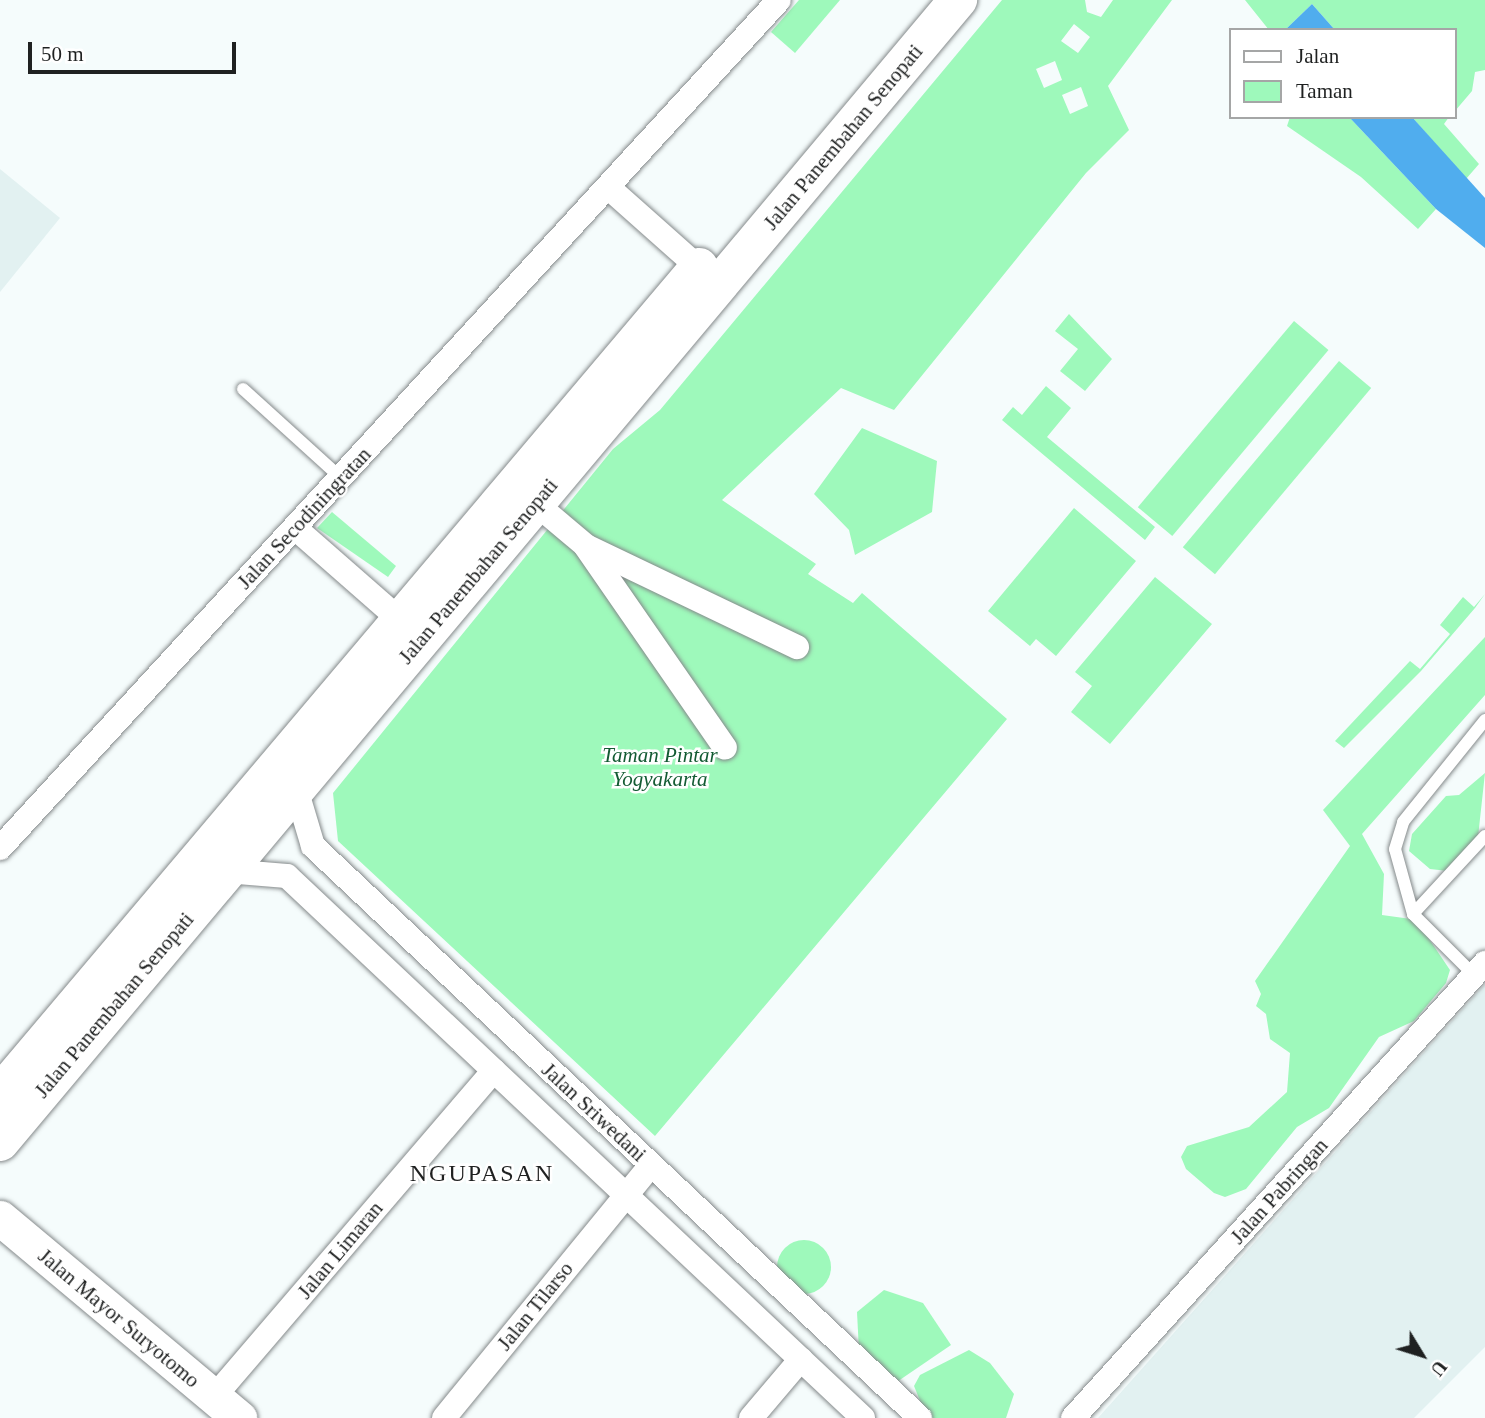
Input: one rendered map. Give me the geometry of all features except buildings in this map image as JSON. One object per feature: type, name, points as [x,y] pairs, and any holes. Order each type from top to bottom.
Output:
[{"type":"main road","name":"Jalan Panembahan Senopati","points":[[1,1091],[924,0]]},
{"type":"main road","name":"Jalan Panembahan Senopati","points":[[0,1142],[958,0]]},
{"type":"main road","name":"Jalan Mayor Suryotomo","points":[[0,1218],[227,1408]]},
{"type":"street","name":"Jalan Secodiningratan","points":[[0,848],[779,0]]},
{"type":"street","points":[[609,188],[698,267]]},
{"type":"street","points":[[535,503],[586,546],[797,647]]},
{"type":"street","points":[[295,528],[400,620]]},
{"type":"street","points":[[586,546],[725,748]]},
{"type":"street","points":[[226,872],[288,876],[313,846],[296,789]]},
{"type":"street","name":"Jalan Sriwedani","points":[[313,846],[920,1418]]},
{"type":"street","name":"Jalan Sriwedani","points":[[288,876],[863,1418]]},
{"type":"street","name":"Jalan Pabringan","points":[[1073,1418],[1480,969]]},
{"type":"street","name":"Jalan Limaran","points":[[227,1408],[494,1070]]},
{"type":"street","name":"Jalan Tilarso","points":[[444,1418],[651,1165]]},
{"type":"street","points":[[768,1328],[793,1298]]},
{"type":"street","points":[[751,1418],[801,1359]]},
{"type":"lane","points":[[243,389],[341,478]]},
{"type":"lane","points":[[1480,969],[1413,914],[1395,849],[1403,822],[1485,720]]},
{"type":"lane","points":[[1413,914],[1485,836]]},
{"type":"shaded area","points":[[0,169],[60,218],[0,292]]},
{"type":"shaded area","points":[[1485,984],[1485,1347],[1414,1418],[1098,1418]]},
{"type":"green space","points":[[799,0],[840,0],[795,53],[771,32]]},
{"type":"green space","name":"Taman Pintar Yogyakarta","points":[[1002,0],[1085,0],[1087,12],[1101,17],[1113,0],[1172,0],[1108,86],[1129,130],[1086,173],[894,410],[841,388],[722,500],[816,564],[808,574],[853,603],[862,593],[1007,719],[655,1136],[338,841],[333,793],[613,449],[660,410]],"holes":[[[1074,24],[1090,37],[1078,53],[1061,41]],[[1055,61],[1062,80],[1044,88],[1036,69]],[[1081,87],[1088,106],[1070,114],[1062,95]]]},
{"type":"green space","points":[[1245,0],[1485,0],[1485,70],[1475,72],[1472,91],[1457,109],[1457,28],[1333,28],[1312,4],[1287,28],[1267,28]]},
{"type":"green space","points":[[1289,119],[1351,119],[1436,209],[1418,229],[1361,177],[1287,126]]},
{"type":"green space","points":[[1414,119],[1448,119],[1444,124],[1479,164],[1466,179]]},
{"type":"green space","points":[[1069,314],[1112,359],[1085,391],[1060,371],[1078,349],[1055,331]]},
{"type":"green space","points":[[1294,321],[1328,350],[1172,536],[1138,507]]},
{"type":"green space","points":[[1339,361],[1371,388],[1215,574],[1183,547]]},
{"type":"green space","points":[[1046,386],[1071,408],[1047,437],[1155,527],[1145,540],[1002,420],[1013,407],[1022,415]]},
{"type":"green space","points":[[862,428],[937,461],[932,512],[855,555],[849,530],[814,494]]},
{"type":"green space","points":[[1074,508],[1136,561],[1056,656],[1036,639],[1030,646],[988,611]]},
{"type":"green space","points":[[332,512],[396,566],[388,577],[317,528]]},
{"type":"green space","points":[[1155,577],[1212,624],[1110,744],[1071,712],[1092,686],[1075,672]]},
{"type":"green space","points":[[1485,594],[1421,671],[1344,748],[1335,741],[1410,661],[1420,669],[1450,634],[1440,625],[1463,597],[1474,607]]},
{"type":"green space","points":[[1485,637],[1485,695],[1362,834],[1384,874],[1382,915],[1411,919],[1423,930],[1450,970],[1446,983],[1414,1021],[1379,1037],[1329,1108],[1297,1127],[1246,1189],[1225,1197],[1214,1193],[1186,1169],[1181,1157],[1187,1146],[1249,1127],[1287,1092],[1290,1053],[1270,1039],[1266,1014],[1256,1006],[1261,994],[1255,981],[1350,846],[1323,810]]},
{"type":"green space","points":[[1485,773],[1478,837],[1448,871],[1430,869],[1409,851],[1412,834],[1446,796],[1459,795]]},
{"type":"green space","points":[[804,1240],[823,1248],[831,1267],[823,1286],[804,1294],[785,1286],[777,1267],[785,1248]]},
{"type":"green space","points":[[884,1290],[923,1303],[951,1345],[885,1390],[859,1351],[857,1312]]},
{"type":"green space","points":[[969,1350],[990,1363],[1014,1394],[1006,1418],[927,1418],[914,1386],[920,1375]]},
{"type":"water","points":[[1312,4],[1333,28],[1287,28]]},
{"type":"water","points":[[1351,119],[1414,119],[1485,198],[1485,248],[1436,209]]},
{"type":"district","name":"NGUPASAN","points":[[482,1174]]}]
